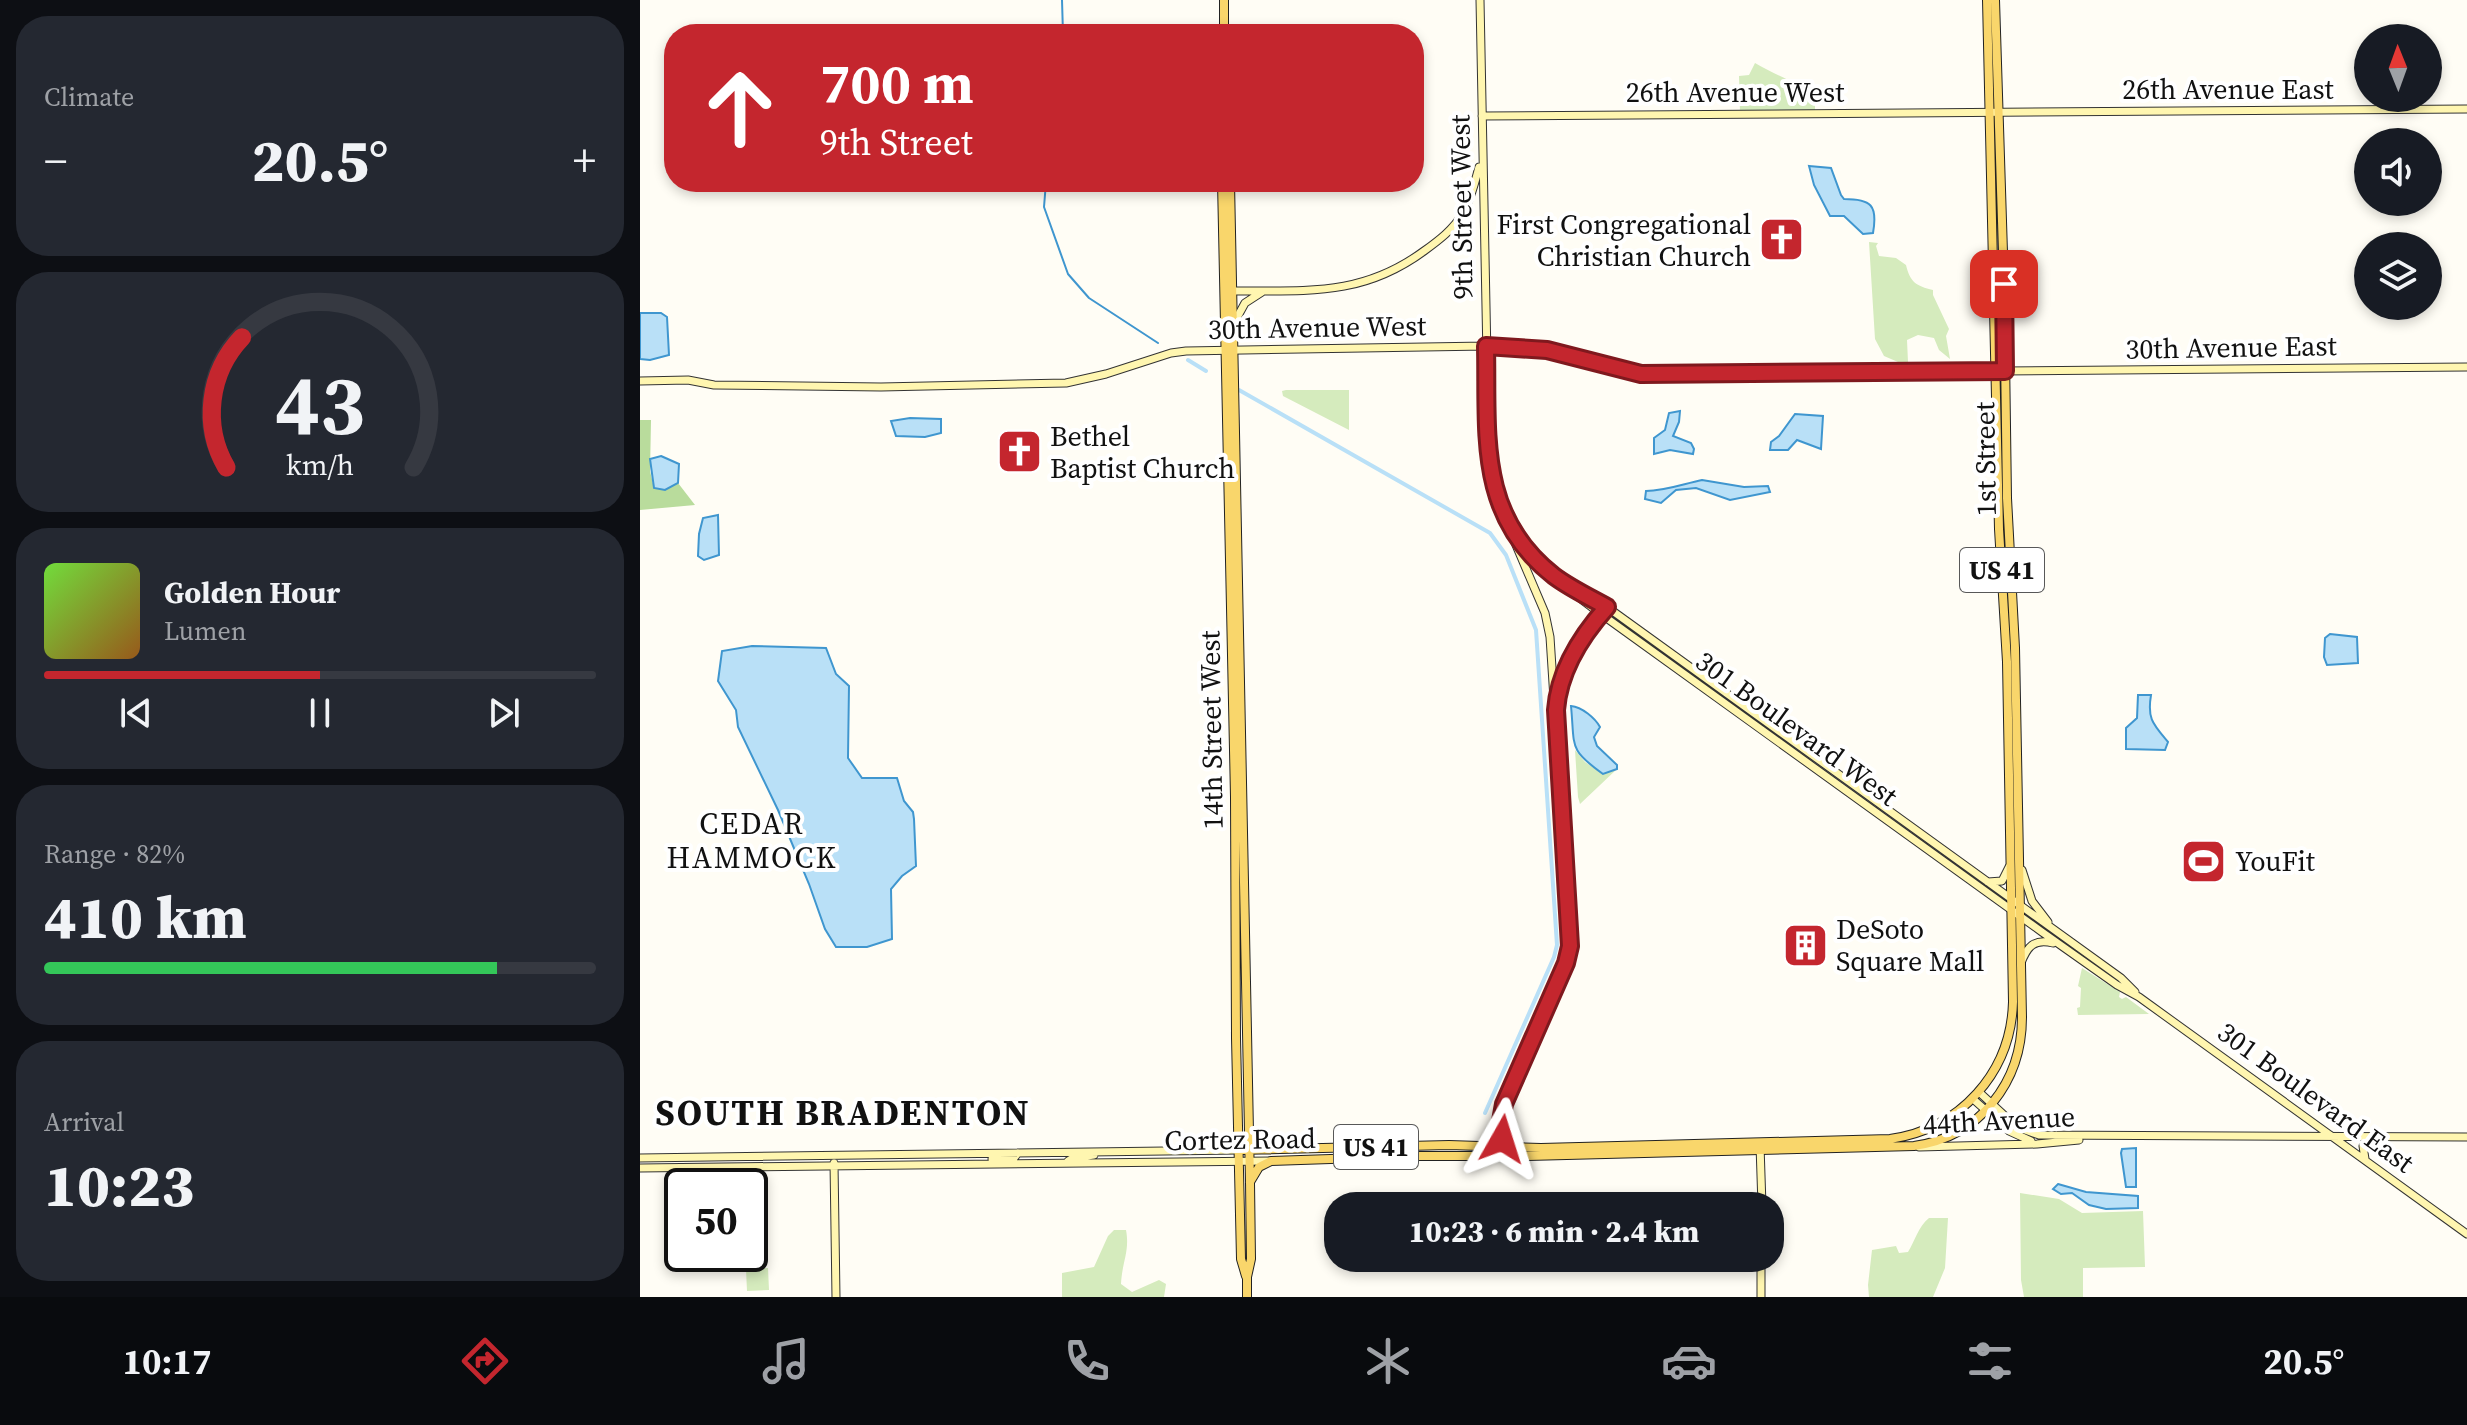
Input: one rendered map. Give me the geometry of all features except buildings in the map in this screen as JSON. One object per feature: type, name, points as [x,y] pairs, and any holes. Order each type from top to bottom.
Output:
[{"type":"main road","points":[[1224,0],[1224,24]]},
{"type":"main road","name":"9th Street West","points":[[1480,0],[1490,469],[1497,500],[1548,625],[1570,946],[1566,963],[1504,1104],[1502,1151]]},
{"type":"main road","name":"1st Street","points":[[1993,2],[1994,247],[2010,561],[2012,679],[2016,693],[2014,852]]},
{"type":"main road","name":"26th Avenue East","points":[[1993,113],[2467,109]]},
{"type":"main road","name":"26th Avenue West","points":[[1482,116],[1993,113]]},
{"type":"main road","name":"1st Street","points":[[1993,113],[2004,307],[1999,499],[2002,568],[2010,624],[2015,908]]},
{"type":"main road","points":[[1462,215],[1482,157]]},
{"type":"main road","points":[[1992,186],[1997,198],[1998,236],[2002,240]]},
{"type":"main road","name":"14th Street West","points":[[1223,192],[1234,325],[1230,349],[1249,1150],[1245,1162],[1241,1259],[1247,1277]]},
{"type":"main road","name":"14th Street West","points":[[1230,192],[1239,1150],[1250,1182],[1251,1259],[1247,1297]]},
{"type":"main road","points":[[1467,203],[1483,204]]},
{"type":"main road","points":[[1229,291],[1338,288],[1381,277],[1440,240],[1462,215],[1483,204]]},
{"type":"main road","points":[[1994,247],[1998,251],[1999,293],[2004,307]]},
{"type":"main road","points":[[1234,325],[1245,303],[1266,291]]},
{"type":"main road","name":"30th Avenue West","points":[[640,381],[866,387],[1066,383],[1171,353],[1230,349],[1486,346],[1547,350],[1641,374],[2001,371]]},
{"type":"main road","name":"30th Avenue East","points":[[2001,371],[2467,367]]},
{"type":"main road","points":[[1999,499],[2003,512],[2006,558],[2010,561]]},
{"type":"main road","name":"301 Boulevard West","points":[[1505,516],[1527,550],[1559,579],[1988,882],[2015,908]]},
{"type":"main road","points":[[1556,710],[1559,685],[1568,663],[1604,610]]},
{"type":"main road","name":"301 Boulevard West","points":[[1604,610],[2015,908]]},
{"type":"main road","points":[[1988,882],[1996,883],[2005,878],[2014,852]]},
{"type":"main road","points":[[2014,852],[2032,901],[2057,933]]},
{"type":"main road","name":"301 Boulevard East","points":[[2015,908],[2121,978],[2139,997]]},
{"type":"main road","name":"301 Boulevard East","points":[[2015,908],[2064,948],[2139,997],[2467,1234]]},
{"type":"main road","name":"US 41","points":[[2015,908],[2021,965],[2017,1017]]},
{"type":"main road","name":"US 41","points":[[2015,908],[2017,1017]]},
{"type":"main road","points":[[2021,965],[2027,949],[2036,942],[2049,942],[2064,948]]},
{"type":"main road","points":[[1237,1015],[1241,1054],[1247,1059]]},
{"type":"main road","name":"Cortez Road","points":[[1760,1146],[1898,1138],[1941,1123],[1976,1096],[2002,1057],[2017,1017]]},
{"type":"main road","name":"Cortez Road","points":[[696,1168],[1245,1162],[1502,1151],[1909,1146],[1950,1136],[1972,1123],[1989,1107],[2012,1072],[2021,1036],[2017,1017]]},
{"type":"main road","points":[[1976,1096],[2029,1133],[2092,1137],[2467,1137]]},
{"type":"main road","points":[[1989,1107],[2000,1123],[2008,1145]]},
{"type":"main road","points":[[2296,1137],[2307,1129],[2306,1117]]},
{"type":"main road","points":[[2000,1123],[2019,1137],[2046,1143]]},
{"type":"main road","name":"44th Avenue","points":[[1909,1146],[2008,1145],[2092,1137]]},
{"type":"main road","points":[[2365,1159],[2363,1146],[2374,1137]]},
{"type":"main road","name":"Cortez Road","points":[[640,1158],[1449,1145],[1502,1151]]},
{"type":"main road","points":[[1760,1146],[1762,1192]]},
{"type":"main road","points":[[1026,1162],[1031,1157],[1062,1156],[1071,1152]]},
{"type":"main road","points":[[1067,1163],[1073,1158],[1101,1152]]},
{"type":"main road","points":[[954,1164],[968,1159],[1014,1158],[1018,1153]]},
{"type":"main road","points":[[834,1155],[836,1297]]},
{"type":"main road","points":[[640,1168],[648,1164],[689,1163],[699,1157]]},
{"type":"main road","points":[[696,1168],[698,1164],[717,1157]]},
{"type":"main road","points":[[1250,1182],[1259,1167],[1271,1161]]},
{"type":"main road","name":"Cortez Road","points":[[640,1168],[664,1168]]},
{"type":"main road","points":[[1761,1272],[1761,1297]]},
{"type":"green space","points":[[1755,63],[1815,97],[1815,111],[1740,112],[1739,76],[1749,75]]},
{"type":"green space","points":[[1869,242],[1878,243],[1879,256],[1896,258],[1906,265],[1915,282],[1933,290],[1949,329],[1946,336],[1950,359],[1939,350],[1934,338],[1918,335],[1907,340],[1908,362],[1898,362],[1884,356],[1875,339]]},
{"type":"green space","points":[[1349,390],[1349,430],[1283,396],[1282,391]]},
{"type":"green space","points":[[640,420],[651,420],[650,471],[654,488],[665,490],[678,483],[695,505],[640,510]]},
{"type":"green space","points":[[1575,750],[1585,762],[1603,774],[1617,769],[1580,804],[1578,797]]},
{"type":"green space","points":[[2082,968],[2120,992],[2119,997],[2126,997],[2149,1014],[2078,1015],[2081,988],[2078,986]]},
{"type":"green space","points":[[2020,1193],[2059,1199],[2082,1213],[2143,1211],[2145,1267],[2083,1268],[2083,1297],[2024,1297]]},
{"type":"green space","points":[[1929,1218],[1948,1218],[1945,1268],[1933,1297],[1869,1297],[1872,1250],[1896,1246],[1899,1253],[1908,1252]]},
{"type":"green space","points":[[1114,1230],[1126,1230],[1127,1237],[1121,1284],[1132,1292],[1159,1280],[1166,1284],[1164,1297],[1062,1297],[1062,1273],[1094,1267],[1108,1236]]},
{"type":"green space","points":[[768,1268],[769,1290],[747,1291],[746,1272],[768,1272]]},
{"type":"water","points":[[1809,166],[1831,168],[1844,199],[1861,200],[1870,206],[1874,216],[1873,233],[1863,234],[1844,216],[1830,216],[1814,185]]},
{"type":"water","points":[[640,313],[661,313],[667,317],[669,355],[640,359]]},
{"type":"water","points":[[1680,411],[1673,436],[1691,443],[1693,454],[1670,450],[1654,454],[1654,438],[1665,430],[1669,413]]},
{"type":"water","points":[[1795,414],[1823,416],[1821,449],[1797,440],[1788,450],[1770,450],[1771,442]]},
{"type":"water","points":[[941,419],[941,433],[925,437],[896,436],[891,421]]},
{"type":"water","points":[[661,456],[679,464],[678,483],[665,490],[654,488],[650,459]]},
{"type":"water","points":[[1702,480],[1744,487],[1768,486],[1770,492],[1730,500],[1696,488],[1676,490],[1661,503],[1645,499],[1646,491]]},
{"type":"water","points":[[718,515],[719,555],[704,560],[698,556],[703,518]]},
{"type":"water","points":[[2330,634],[2357,637],[2358,663],[2327,665],[2324,657],[2325,638]]},
{"type":"water","points":[[752,646],[826,648],[836,674],[849,686],[848,758],[862,778],[897,778],[904,801],[913,812],[916,866],[891,889],[892,939],[867,947],[836,947],[825,929],[778,810],[738,727],[736,710],[718,681],[722,651]]},
{"type":"water","points":[[2138,695],[2151,695],[2151,716],[2168,742],[2165,750],[2126,749],[2126,728],[2137,718]]},
{"type":"water","points":[[1571,706],[1584,711],[1598,724],[1600,727],[1594,737],[1597,746],[1617,765],[1617,769],[1603,774],[1584,759],[1575,746]]},
{"type":"water","points":[[2136,1148],[2136,1187],[2126,1187],[2122,1149]]},
{"type":"water","points":[[2058,1184],[2086,1192],[2138,1196],[2138,1208],[2106,1209],[2089,1205],[2072,1193],[2061,1194],[2053,1189]]},
{"type":"waterway","points":[[1062,0],[1063,24]]},
{"type":"waterway","points":[[1045,192],[1044,207],[1068,274],[1089,298],[1158,343]]},
{"type":"waterway","points":[[1188,360],[1206,371]]},
{"type":"waterway","points":[[1239,390],[1490,533],[1506,555],[1536,630],[1557,945],[1485,1113]]},
{"type":"place","name":"First Congregational Christian Church","points":[[1782,240]]},
{"type":"place","name":"Bethel Baptist Church","points":[[1019,452]]},
{"type":"place","name":"YouFit","points":[[2204,861]]},
{"type":"place","name":"DeSoto Square Mall","points":[[1805,945]]},
{"type":"district","name":"CEDAR HAMMOCK","points":[[752,841]]},
{"type":"district","name":"SOUTH BRADENTON","points":[[843,1112]]},
{"type":"route","points":[[1502,1139],[1504,1104],[1569,954],[1556,710],[1558,692],[1572,654],[1607,607],[1551,573],[1519,540],[1501,510],[1489,460],[1486,346],[1537,348],[1641,374],[2005,371],[2004,284]]}]
